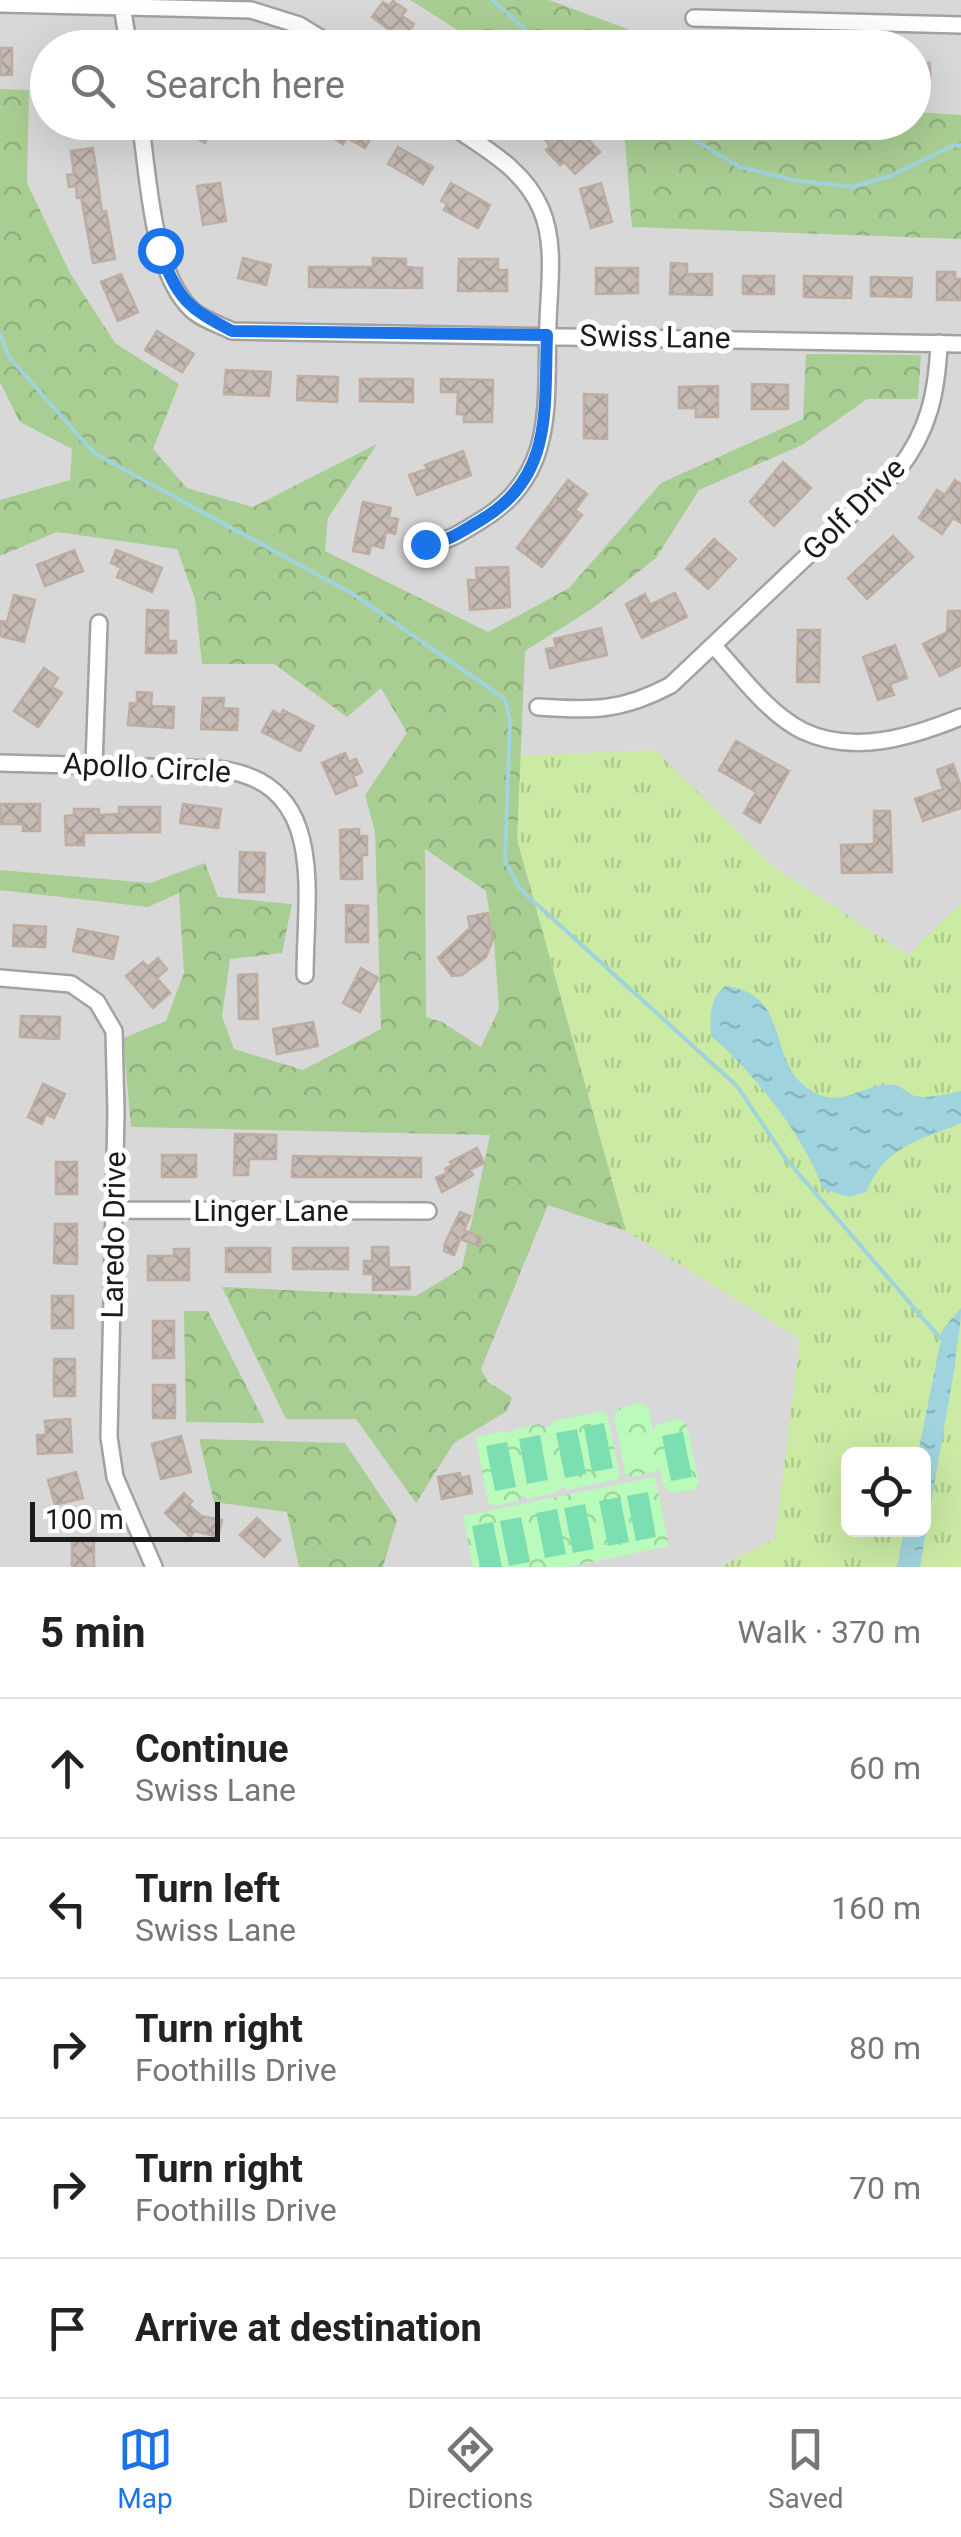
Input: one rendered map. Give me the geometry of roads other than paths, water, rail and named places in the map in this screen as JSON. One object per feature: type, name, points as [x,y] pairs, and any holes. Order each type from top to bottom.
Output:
[{"type":"street","points":[[800,20],[801,0]]},
{"type":"street","points":[[0,4],[225,8],[268,14],[308,30]]},
{"type":"street","points":[[122,4],[126,30]]},
{"type":"street","points":[[694,18],[961,25]]},
{"type":"street","name":"Swiss Lane","points":[[143,140],[160,250],[170,277],[192,310],[232,331],[961,344]]},
{"type":"street","points":[[425,544],[442,543],[492,514],[518,492],[529,477],[544,434],[548,235],[540,208],[522,178],[472,140]]},
{"type":"street","name":"Golf Drive","points":[[538,708],[591,711],[624,706],[671,685],[908,457],[931,411],[938,379],[939,343]]},
{"type":"street","points":[[94,765],[99,623]]},
{"type":"street","points":[[713,645],[787,720],[823,737],[848,743],[878,741],[961,717]]},
{"type":"street","name":"Apollo Circle","points":[[0,763],[244,772],[273,788],[287,802],[303,834],[305,976]]},
{"type":"street","name":"Laredo Drive","points":[[0,978],[70,984],[97,1002],[114,1031],[117,1053],[109,1437],[116,1477],[154,1567]]},
{"type":"street","name":"Linger Lane","points":[[114,1210],[428,1211]]},
{"type":"water","points":[[726,986],[748,992],[762,1004],[772,1018],[791,1070],[802,1084],[820,1095],[840,1098],[885,1085],[898,1086],[920,1097],[961,1091],[961,1123],[904,1147],[883,1164],[866,1192],[849,1197],[823,1189],[804,1148],[776,1106],[711,1036],[714,1002]]},
{"type":"water","points":[[961,1308],[931,1504],[931,1447],[919,1447],[943,1329]]},
{"type":"water","points":[[903,1537],[925,1537],[920,1567],[897,1567]]},
{"type":"waterway","points":[[492,0],[526,30]]},
{"type":"waterway","points":[[694,140],[740,167],[793,180],[853,187],[890,176],[961,145]]},
{"type":"waterway","points":[[0,334],[9,357],[94,453],[353,594],[505,699],[510,720],[505,861],[520,889],[737,1086],[786,1159],[940,1338]]}]
